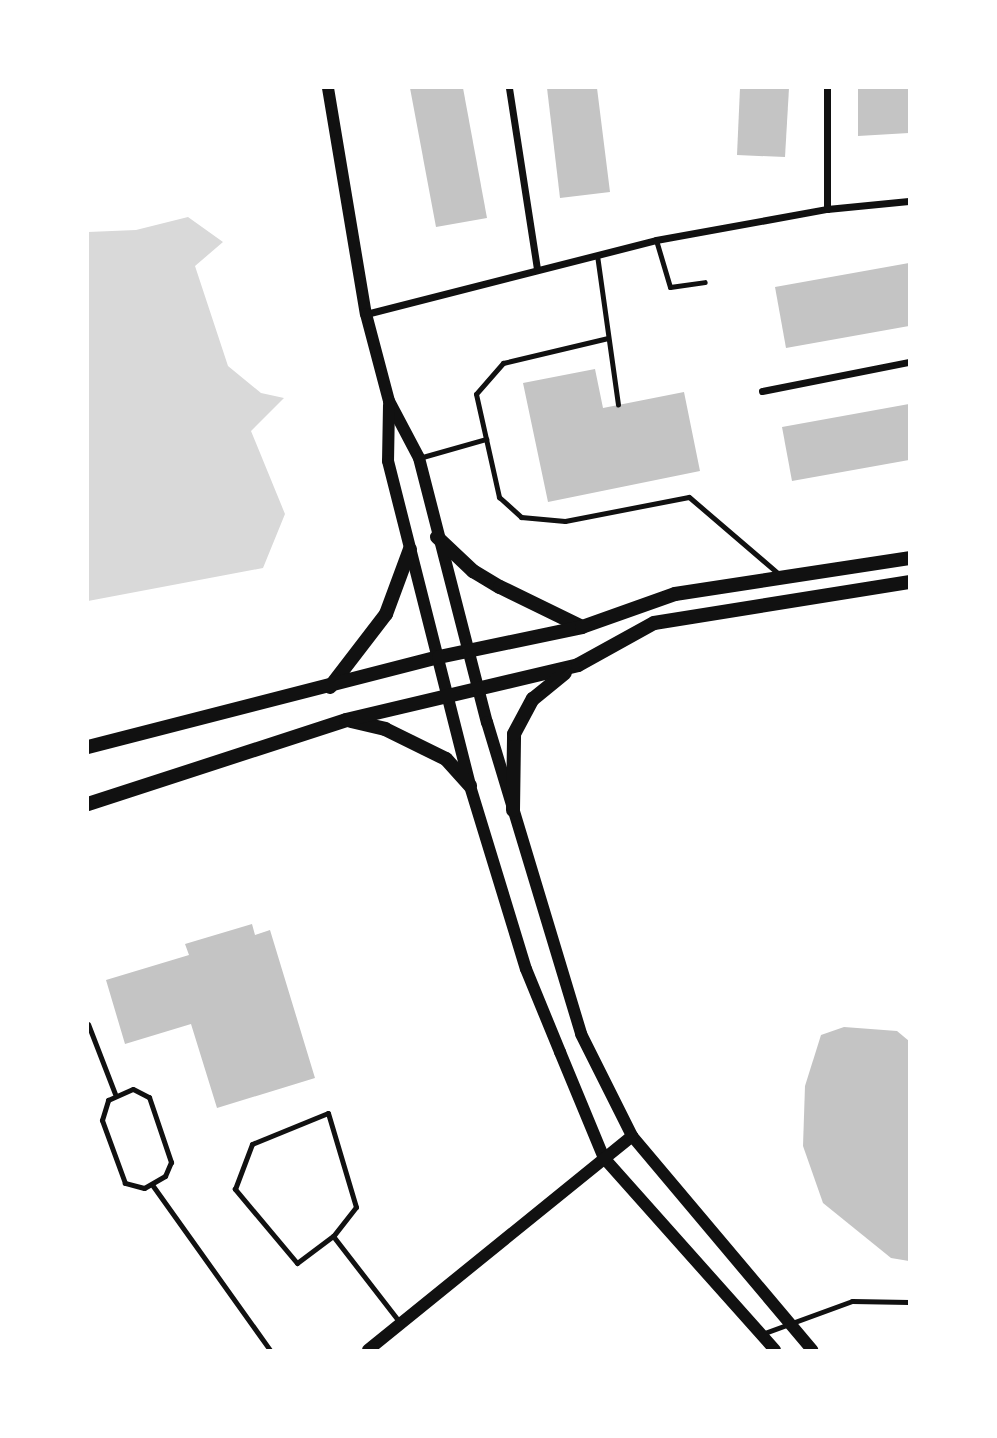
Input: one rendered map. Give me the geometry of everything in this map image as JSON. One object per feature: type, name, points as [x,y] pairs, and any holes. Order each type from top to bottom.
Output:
[{"type":"main road","points":[[437,537],[473,571],[582,627]]},
{"type":"main road","points":[[330,687],[386,614],[410,549]]},
{"type":"main road","points":[[88,747],[439,657],[471,653],[582,627],[676,594],[909,558]]},
{"type":"main road","points":[[513,810],[514,734],[522,716],[552,680],[654,623],[909,582]]},
{"type":"main road","points":[[88,804],[346,720],[578,666]]},
{"type":"main road","points":[[346,720],[385,729],[446,760],[470,786]]},
{"type":"street","points":[[328,88],[366,314],[389,401],[419,458],[437,537],[471,653],[487,722],[581,1034],[632,1136],[812,1350]]},
{"type":"street","points":[[509,88],[537,268]]},
{"type":"street","points":[[827,88],[827,209]]},
{"type":"street","points":[[366,314],[537,268],[656,240],[827,209],[909,201]]},
{"type":"street","points":[[762,391],[909,362]]},
{"type":"street","points":[[389,401],[388,461],[470,786],[526,969],[604,1158],[775,1350]]},
{"type":"street","points":[[368,1350],[632,1136]]},
{"type":"lane","points":[[656,240],[670,287],[705,282]]},
{"type":"lane","points":[[597,254],[618,405]]},
{"type":"lane","points":[[608,338],[503,363],[476,394],[499,498],[521,517],[565,521],[689,497],[783,578]]},
{"type":"lane","points":[[419,458],[486,439]]},
{"type":"lane","points":[[88,1024],[115,1094]]},
{"type":"lane","points":[[133,1090],[149,1097],[171,1162],[166,1177],[153,1186],[125,1182],[102,1120],[103,1109],[115,1094],[133,1090]]},
{"type":"lane","points":[[328,1113],[356,1207],[333,1236],[297,1263],[235,1189],[252,1144],[328,1113]]},
{"type":"lane","points":[[153,1186],[270,1350]]},
{"type":"lane","points":[[333,1236],[401,1324]]},
{"type":"lane","points":[[762,1334],[852,1301],[908,1299]]},
{"type":"shaded area","points":[[188,217],[223,242],[195,266],[228,366],[261,393],[284,398],[251,431],[285,514],[263,568],[88,601],[88,232],[136,230]]},
{"type":"building","points":[[410,88],[463,88],[487,218],[436,227]]},
{"type":"building","points":[[547,88],[597,88],[610,192],[560,198]]},
{"type":"building","points":[[740,88],[789,88],[785,157],[737,155]]},
{"type":"building","points":[[858,88],[909,88],[909,133],[858,136]]},
{"type":"building","points":[[909,263],[909,326],[786,348],[775,287]]},
{"type":"building","points":[[595,369],[603,408],[684,392],[700,471],[548,502],[523,383]]},
{"type":"building","points":[[909,404],[909,460],[792,481],[782,427]]},
{"type":"building","points":[[252,924],[255,935],[270,930],[315,1078],[217,1108],[191,1024],[125,1044],[106,980],[189,955],[185,944]]},
{"type":"building","points":[[844,1027],[897,1031],[909,1041],[909,1261],[891,1258],[823,1203],[803,1146],[805,1086],[821,1035]]}]
